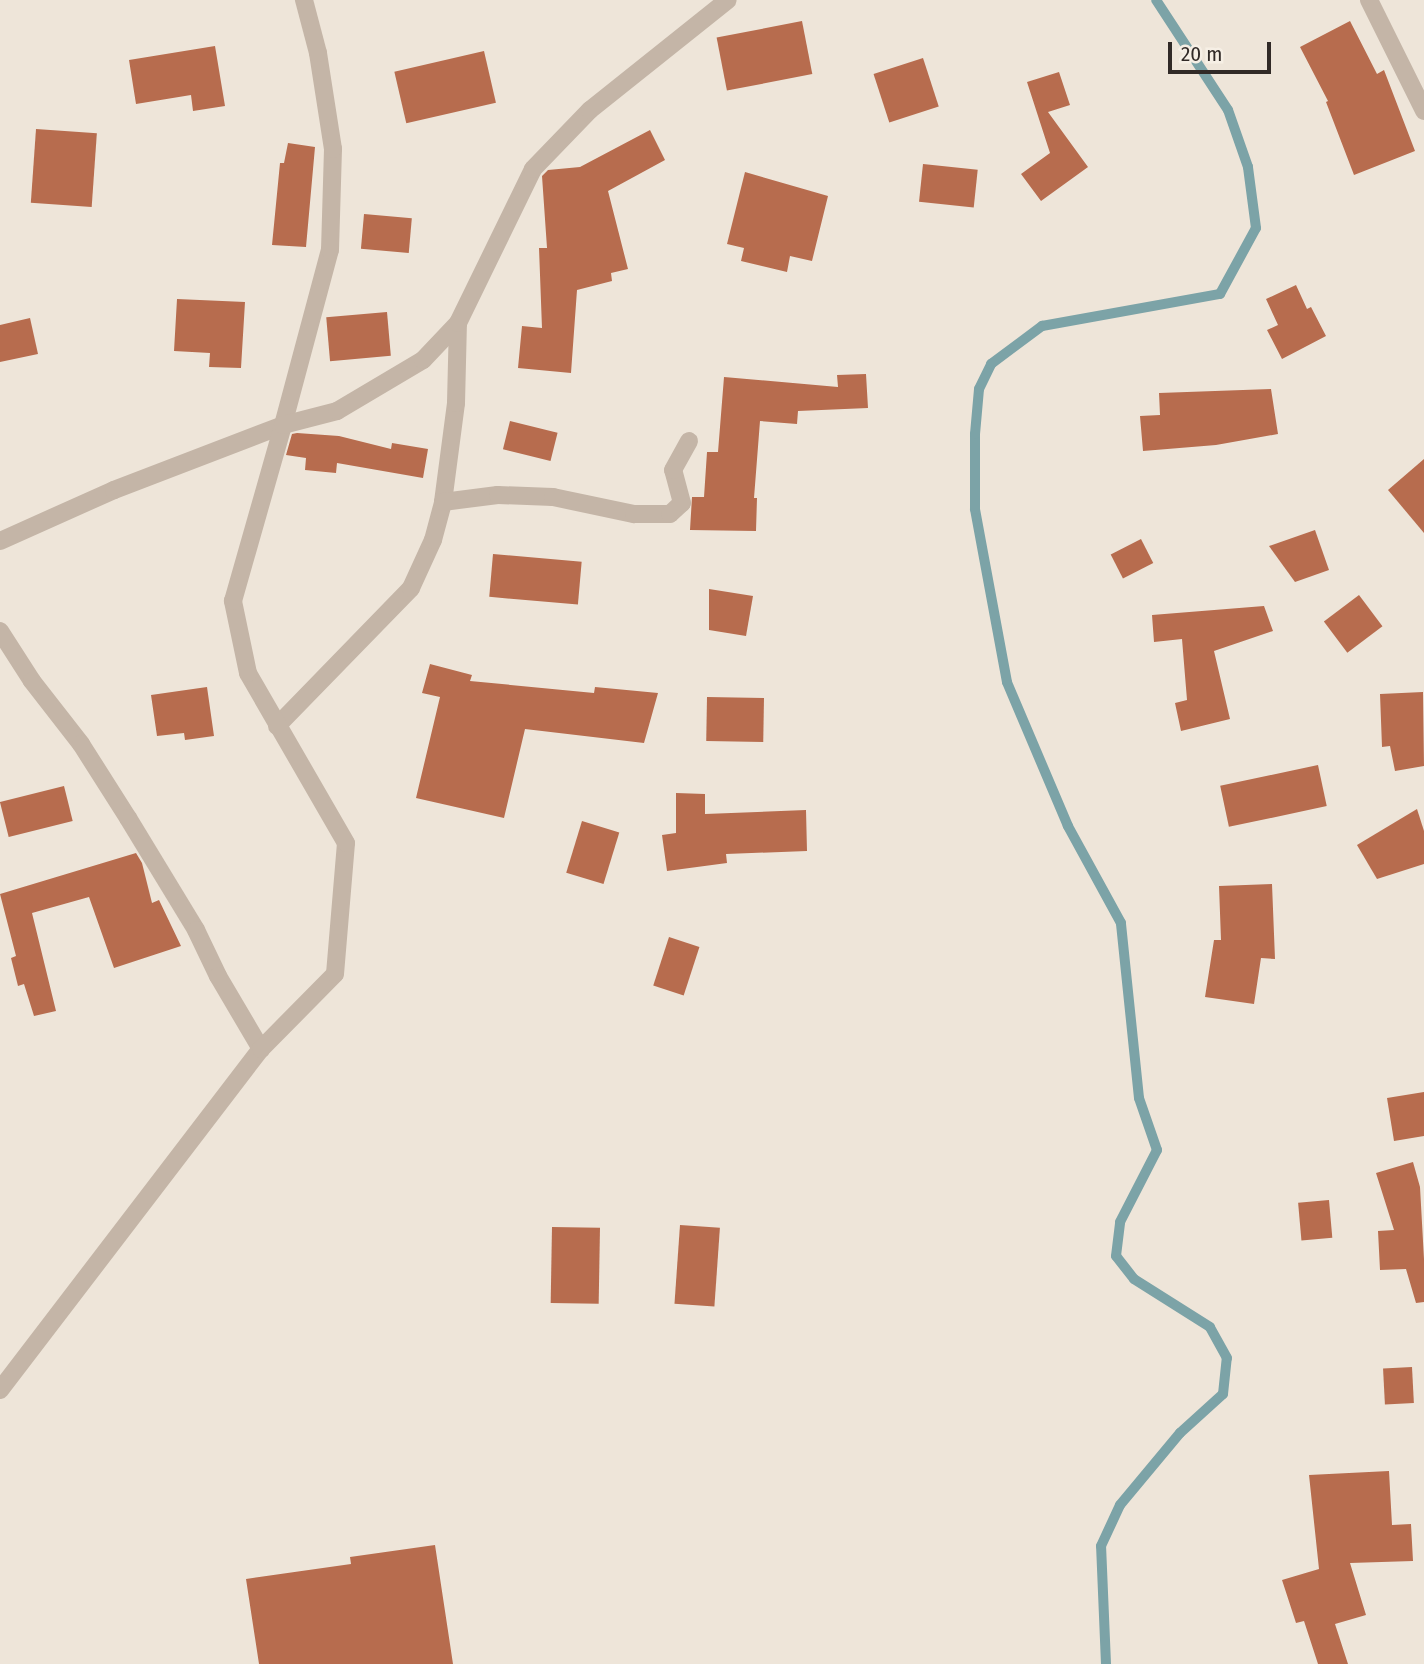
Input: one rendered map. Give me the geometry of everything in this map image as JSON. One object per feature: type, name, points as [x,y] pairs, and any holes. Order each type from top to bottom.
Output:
[{"type":"street","points":[[0,1390],[261,1049],[335,974],[345,843],[248,673],[233,601],[331,250],[333,149],[318,53],[304,0]]},
{"type":"street","points":[[0,541],[114,490],[283,425],[337,411],[423,360],[458,323],[533,169],[590,110],[728,0]]},
{"type":"street","points":[[1369,0],[1424,111]]},
{"type":"street","points":[[276,726],[411,588],[433,540],[443,502],[456,403],[458,323]]},
{"type":"street","points":[[443,502],[498,495],[552,497],[635,514],[670,514],[682,503],[673,470],[689,441]]},
{"type":"street","points":[[0,631],[32,681],[81,744],[121,807],[196,930],[218,976],[261,1049]]},
{"type":"building","points":[[802,21],[812,74],[727,91],[717,38]]},
{"type":"building","points":[[1350,21],[1377,74],[1384,70],[1415,151],[1354,175],[1326,102],[1328,101],[1300,47]]},
{"type":"building","points":[[215,46],[225,106],[193,111],[191,95],[136,104],[129,60]]},
{"type":"building","points":[[484,51],[496,103],[406,123],[394,72]]},
{"type":"building","points":[[923,58],[939,107],[889,123],[874,74]]},
{"type":"building","points":[[1059,72],[1070,105],[1048,112],[1088,167],[1041,201],[1021,174],[1050,153],[1027,82]]},
{"type":"building","points":[[36,129],[97,133],[92,207],[31,203]]},
{"type":"building","points":[[650,130],[665,160],[608,191],[628,269],[611,273],[612,281],[577,290],[571,373],[518,368],[522,326],[542,328],[539,248],[547,248],[542,176],[548,170],[580,167]]},
{"type":"building","points":[[288,143],[315,147],[306,247],[272,245],[280,163],[284,163]]},
{"type":"building","points":[[923,164],[978,170],[974,208],[919,202]]},
{"type":"building","points":[[745,172],[828,196],[812,261],[790,256],[787,272],[741,261],[744,248],[727,244]]},
{"type":"building","points":[[364,214],[412,218],[409,253],[361,249]]},
{"type":"building","points":[[1296,285],[1307,309],[1311,307],[1326,336],[1282,359],[1267,330],[1278,325],[1266,299]]},
{"type":"building","points":[[177,299],[245,302],[241,368],[209,367],[210,353],[174,351]]},
{"type":"building","points":[[387,312],[391,356],[330,361],[326,317]]},
{"type":"building","points":[[30,318],[38,354],[0,362],[0,325]]},
{"type":"building","points":[[866,374],[868,408],[798,411],[797,424],[760,421],[754,498],[757,498],[756,531],[690,530],[692,497],[704,497],[707,452],[718,452],[724,377],[838,387],[837,375]]},
{"type":"building","points":[[1271,389],[1278,434],[1216,445],[1143,451],[1140,416],[1160,415],[1159,393]]},
{"type":"building","points":[[510,421],[558,433],[551,461],[503,449]]},
{"type":"building","points":[[292,434],[339,436],[391,449],[392,443],[428,449],[423,478],[337,463],[336,473],[305,470],[306,458],[286,455]]},
{"type":"building","points":[[1424,459],[1424,533],[1388,490]]},
{"type":"building","points":[[1315,530],[1329,570],[1295,582],[1269,546]]},
{"type":"building","points":[[1141,539],[1153,563],[1123,578],[1111,554]]},
{"type":"building","points":[[493,554],[582,562],[578,605],[489,597]]},
{"type":"building","points":[[709,589],[753,596],[746,636],[709,630]]},
{"type":"building","points":[[1359,595],[1382,626],[1347,653],[1324,621]]},
{"type":"building","points":[[1264,606],[1273,631],[1214,651],[1230,719],[1181,731],[1175,703],[1187,700],[1182,639],[1154,642],[1152,615]]},
{"type":"building","points":[[430,664],[472,675],[470,681],[594,693],[595,687],[658,693],[644,743],[525,729],[504,818],[416,798],[440,697],[422,693]]},
{"type":"building","points":[[207,687],[214,736],[185,740],[184,733],[157,736],[151,695]]},
{"type":"building","points":[[1423,692],[1424,766],[1395,771],[1390,746],[1382,747],[1380,694]]},
{"type":"building","points":[[707,697],[764,698],[763,742],[706,741]]},
{"type":"building","points":[[1318,765],[1327,806],[1229,827],[1220,786]]},
{"type":"building","points":[[64,786],[73,821],[9,837],[0,802]]},
{"type":"building","points":[[676,793],[705,794],[705,814],[806,810],[807,851],[726,854],[727,863],[667,871],[662,835],[676,833]]},
{"type":"building","points":[[1417,809],[1424,831],[1424,864],[1377,879],[1357,845]]},
{"type":"building","points":[[582,821],[619,832],[604,884],[566,873]]},
{"type":"building","points":[[136,853],[142,863],[152,903],[159,900],[181,946],[114,968],[89,897],[32,913],[56,1011],[34,1016],[24,984],[18,986],[11,958],[16,956],[0,894]]},
{"type":"building","points":[[1272,884],[1275,959],[1261,958],[1254,1004],[1205,997],[1214,940],[1221,940],[1219,886]]},
{"type":"building","points":[[669,937],[699,947],[684,995],[653,986]]},
{"type":"building","points":[[1424,1092],[1424,1136],[1394,1141],[1387,1098]]},
{"type":"building","points":[[1413,1162],[1420,1187],[1424,1259],[1424,1302],[1416,1303],[1406,1269],[1380,1270],[1378,1231],[1394,1230],[1376,1173]]},
{"type":"building","points":[[1329,1200],[1332,1238],[1301,1241],[1298,1203]]},
{"type":"building","points":[[680,1225],[720,1228],[714,1307],[674,1304]]},
{"type":"building","points":[[552,1227],[600,1228],[599,1304],[551,1303]]},
{"type":"building","points":[[1412,1367],[1414,1403],[1385,1404],[1383,1369]]},
{"type":"building","points":[[1389,1471],[1392,1525],[1411,1524],[1413,1561],[1350,1563],[1366,1615],[1335,1624],[1348,1664],[1318,1664],[1304,1621],[1296,1623],[1282,1580],[1319,1569],[1309,1475]]},
{"type":"building","points":[[435,1545],[453,1664],[259,1664],[246,1579],[351,1564],[350,1557]]},
{"type":"waterway","points":[[1106,1664],[1101,1546],[1120,1505],[1180,1433],[1223,1394],[1227,1358],[1210,1327],[1134,1279],[1116,1256],[1120,1222],[1157,1150],[1139,1098],[1121,923],[1068,826],[1007,682],[975,509],[975,434],[979,389],[991,364],[1042,326],[1220,294],[1256,228],[1248,167],[1228,110],[1156,0]]}]
